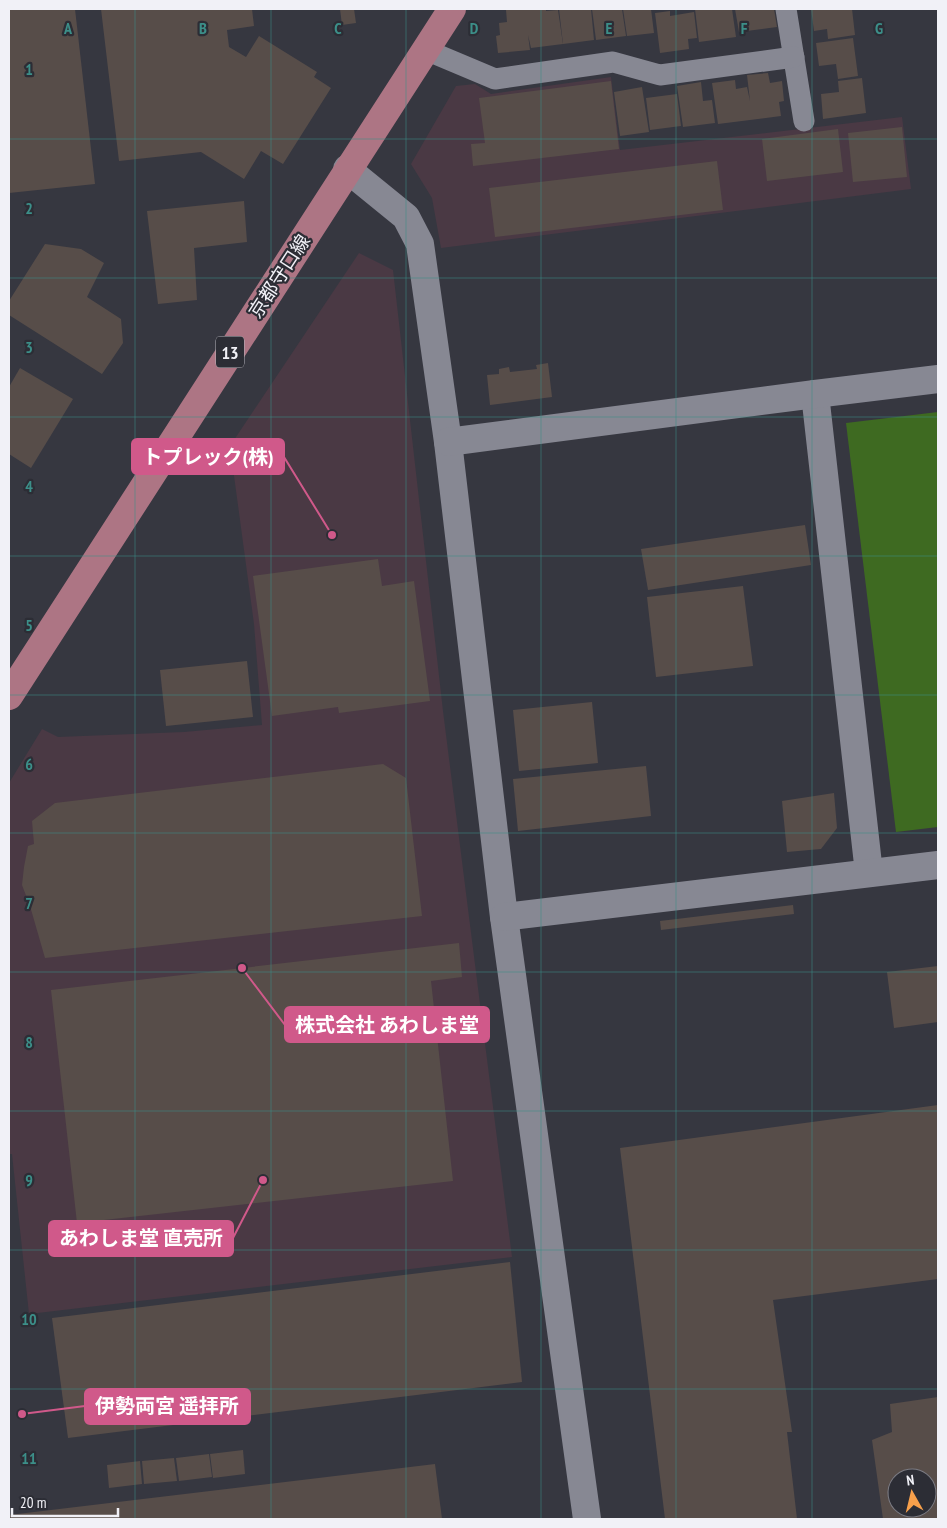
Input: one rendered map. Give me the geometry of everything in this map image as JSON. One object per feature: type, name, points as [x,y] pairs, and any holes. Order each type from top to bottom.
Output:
[{"type":"main road","name":"京都守口線","points":[[9,696],[452,9]]},
{"type":"street","points":[[347,170],[406,217],[420,244],[448,442],[504,917],[587,1519]]},
{"type":"street","points":[[448,442],[938,379]]},
{"type":"street","points":[[815,394],[869,873]]},
{"type":"street","points":[[504,917],[938,865]]},
{"type":"lane","points":[[786,9],[804,121]]},
{"type":"lane","points":[[426,50],[495,79],[613,62],[660,76],[794,57]]},
{"type":"shaded area","points":[[611,77],[620,150],[902,117],[911,189],[441,248],[432,198],[411,164],[456,86],[475,84],[491,94]]},
{"type":"shaded area","points":[[359,253],[393,270],[443,711],[512,1257],[29,1314],[12,1154],[9,1154],[9,783],[42,729],[58,737],[184,732],[262,725],[254,624],[230,446]]},
{"type":"green space","points":[[938,412],[938,827],[896,832],[846,423]]},
{"type":"building","points":[[9,9],[75,9],[95,184],[9,193]]},
{"type":"building","points":[[101,9],[252,9],[254,26],[227,30],[229,47],[246,57],[259,36],[317,72],[314,77],[331,88],[283,164],[261,151],[244,179],[201,152],[119,161]]},
{"type":"building","points":[[340,9],[354,9],[356,23],[342,25]]},
{"type":"building","points":[[559,9],[591,9],[594,40],[563,44]]},
{"type":"building","points":[[592,9],[622,9],[626,36],[596,40]]},
{"type":"building","points":[[623,9],[651,9],[654,33],[627,36]]},
{"type":"building","points":[[695,9],[732,9],[736,37],[699,42]]},
{"type":"building","points":[[735,9],[774,9],[777,27],[739,32]]},
{"type":"building","points":[[811,9],[852,9],[855,35],[828,39],[827,29],[814,31]]},
{"type":"building","points":[[506,10],[558,10],[563,44],[531,48],[528,35],[530,50],[498,53],[496,36],[500,35],[499,23],[507,22]]},
{"type":"building","points":[[670,11],[670,16],[694,12],[697,38],[688,39],[689,49],[660,53],[655,13]]},
{"type":"building","points":[[853,38],[858,76],[838,79],[836,64],[819,66],[816,43]]},
{"type":"building","points":[[768,73],[770,83],[782,81],[784,101],[779,102],[781,116],[718,124],[712,83],[735,80],[736,89],[747,87],[750,101],[747,75]]},
{"type":"building","points":[[862,78],[866,113],[823,119],[821,94],[839,92],[838,81]]},
{"type":"building","points":[[611,81],[619,149],[473,166],[471,144],[485,143],[479,98]]},
{"type":"building","points":[[701,82],[703,101],[712,100],[715,123],[683,127],[677,86]]},
{"type":"building","points":[[642,87],[649,132],[620,136],[614,92]]},
{"type":"building","points":[[677,94],[681,126],[650,130],[646,98]]},
{"type":"building","points":[[902,127],[907,177],[853,182],[848,133]]},
{"type":"building","points":[[838,129],[843,172],[767,181],[762,139]]},
{"type":"building","points":[[717,161],[723,210],[495,237],[489,188]]},
{"type":"building","points":[[244,201],[247,242],[194,248],[197,300],[158,304],[147,211]]},
{"type":"building","points":[[45,244],[81,249],[104,263],[87,297],[121,319],[123,343],[102,374],[9,315],[9,301]]},
{"type":"building","points":[[548,363],[552,397],[490,405],[487,375],[499,374],[499,369],[509,367],[510,372],[537,369],[536,365]]},
{"type":"building","points":[[20,368],[73,399],[31,468],[9,454],[9,387]]},
{"type":"building","points":[[805,525],[811,565],[648,590],[641,549]]},
{"type":"building","points":[[378,559],[382,586],[414,581],[430,701],[339,713],[338,707],[272,716],[253,576]]},
{"type":"building","points":[[743,586],[753,666],[656,677],[647,597]]},
{"type":"building","points":[[247,661],[253,717],[166,726],[160,670]]},
{"type":"building","points":[[592,702],[598,763],[519,771],[513,710]]},
{"type":"building","points":[[383,764],[406,778],[422,916],[45,958],[22,885],[28,846],[34,844],[32,821],[55,803]]},
{"type":"building","points":[[646,766],[651,816],[518,831],[513,779]]},
{"type":"building","points":[[834,793],[837,828],[821,849],[787,852],[782,801]]},
{"type":"building","points":[[793,905],[794,914],[661,930],[660,921]]},
{"type":"building","points":[[459,943],[462,977],[431,981],[453,1181],[77,1223],[51,990]]},
{"type":"building","points":[[938,966],[938,1022],[894,1028],[887,972]]},
{"type":"building","points":[[938,1105],[938,1279],[773,1300],[792,1432],[787,1432],[797,1519],[665,1519],[620,1148]]},
{"type":"building","points":[[510,1262],[522,1382],[68,1438],[52,1318]]},
{"type":"building","points":[[938,1397],[938,1519],[883,1519],[872,1440],[892,1432],[890,1404]]},
{"type":"building","points":[[243,1450],[245,1474],[213,1478],[210,1454]]},
{"type":"building","points":[[209,1454],[212,1477],[179,1481],[176,1458]]},
{"type":"building","points":[[174,1458],[177,1481],[144,1484],[142,1461]]},
{"type":"building","points":[[140,1461],[142,1484],[109,1488],[107,1465]]},
{"type":"building","points":[[435,1464],[442,1519],[9,1519],[9,1515]]},
{"type":"place","name":"トプレック(株)","points":[[332,535]]},
{"type":"place","name":"株式会社 あわしま堂","points":[[242,968]]},
{"type":"place","name":"あわしま堂 直売所","points":[[263,1180]]},
{"type":"place","name":"伊勢両宮 遥拝所","points":[[22,1414]]}]
